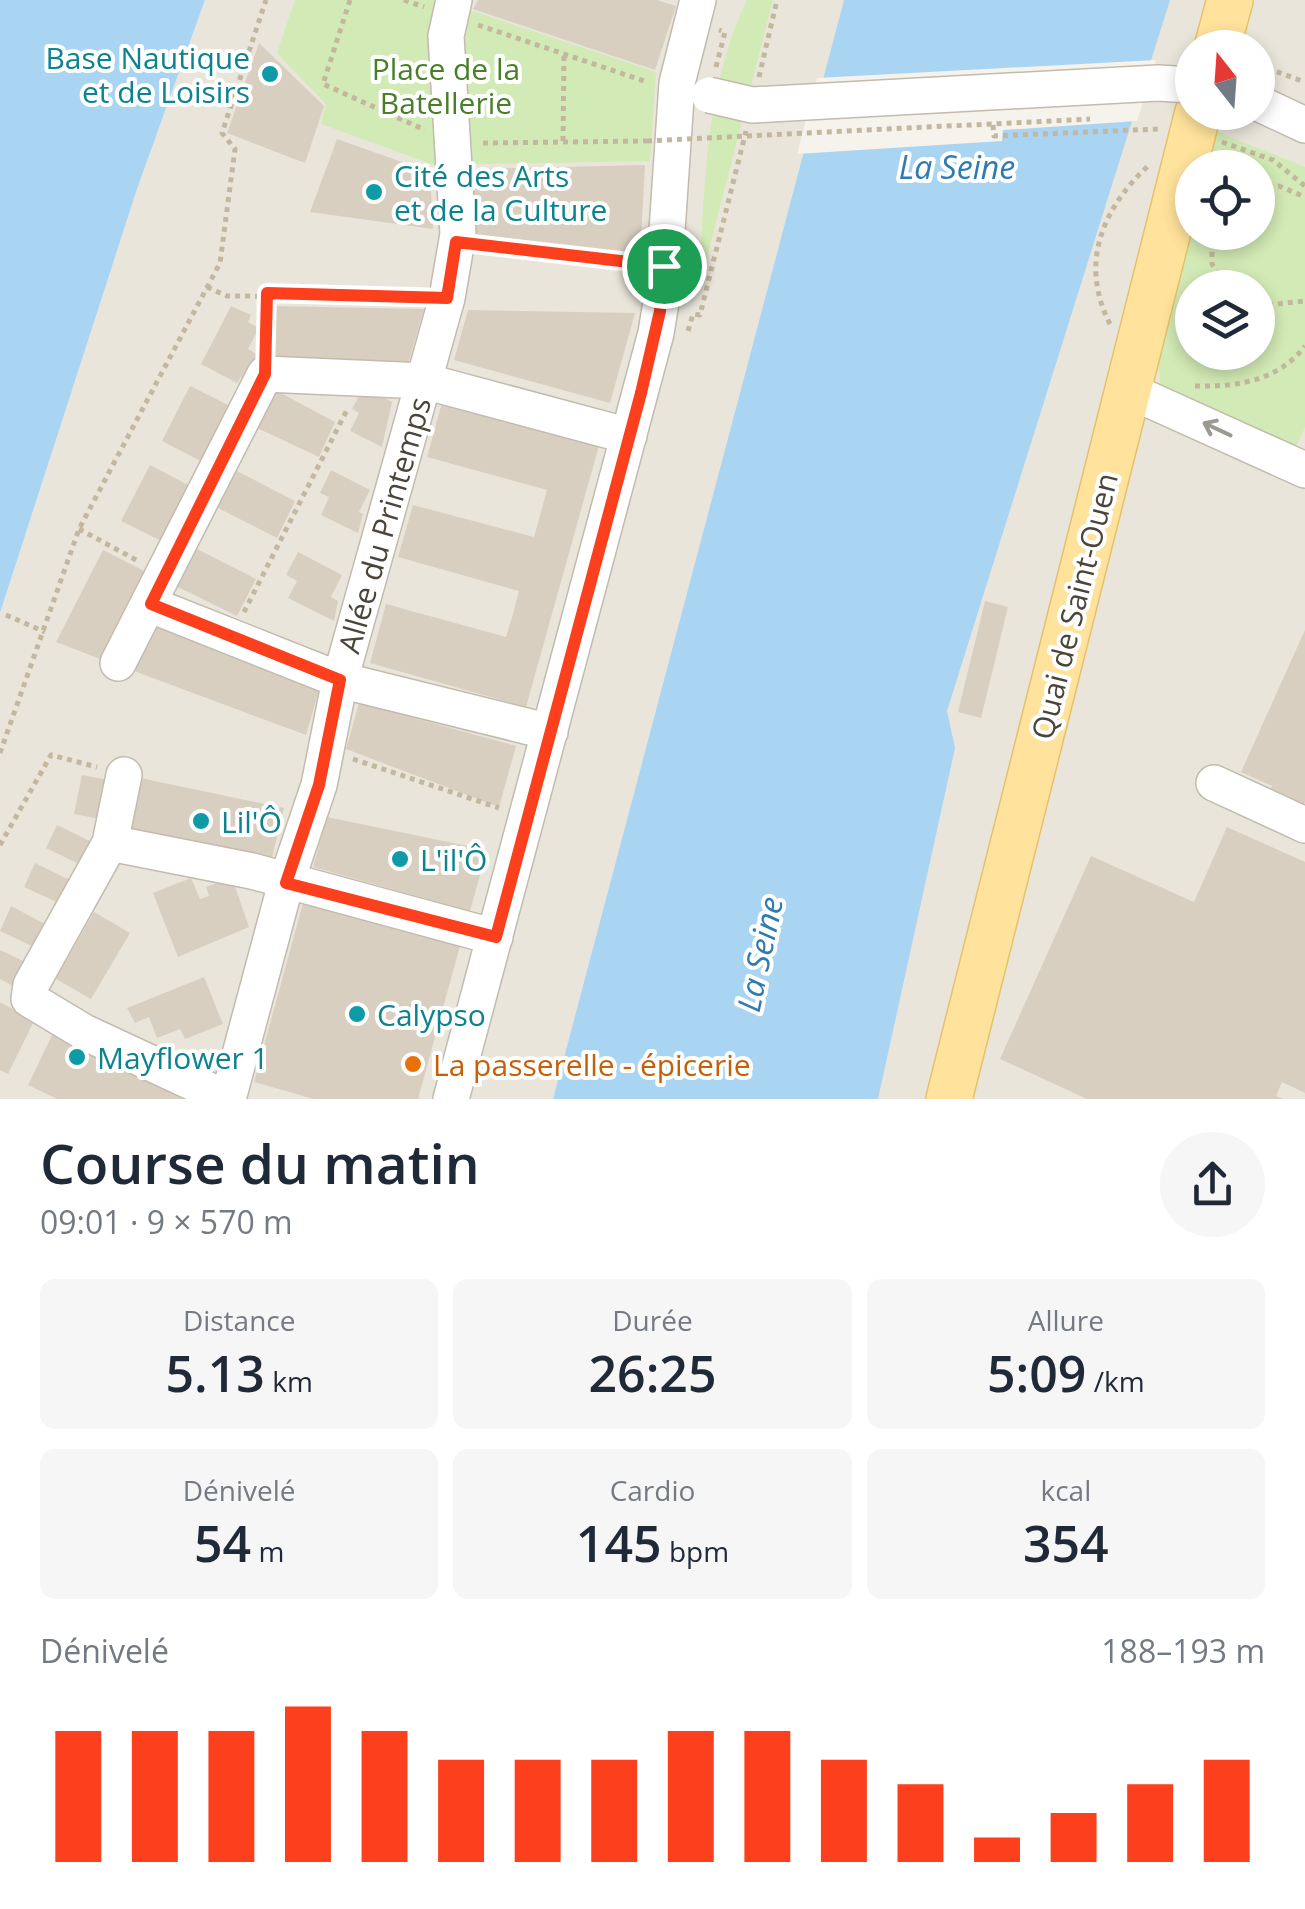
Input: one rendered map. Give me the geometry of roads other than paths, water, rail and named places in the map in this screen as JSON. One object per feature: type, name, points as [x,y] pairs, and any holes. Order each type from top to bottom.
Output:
[{"type":"main road","points":[[1222,30],[1230,0]]},
{"type":"main road","name":"Quai de Saint-Ouen","points":[[949,1099],[1128,390],[1183,130]]},
{"type":"street","points":[[451,1099],[630,436],[660,311],[664,266],[655,135],[679,87],[698,0]]},
{"type":"street","name":"Allée du Printemps","points":[[228,1099],[326,752],[340,680],[447,298],[456,242],[451,8]]},
{"type":"street","points":[[679,87],[752,105],[1175,84]]},
{"type":"street","points":[[1275,111],[1305,125]]},
{"type":"street","points":[[118,662],[265,374],[424,382],[630,436]]},
{"type":"street","points":[[1128,390],[1305,470]]},
{"type":"street","points":[[158,590],[232,637],[340,680],[550,732]]},
{"type":"street","points":[[124,775],[110,843],[30,986],[30,999],[84,1032],[228,1099]]},
{"type":"street","points":[[1214,783],[1305,825]]},
{"type":"street","points":[[110,843],[252,871],[496,937]]},
{"type":"water","points":[[0,0],[205,0],[137,189],[0,613]]},
{"type":"water","name":"La Seine","points":[[844,0],[1170,0],[947,711],[955,748],[878,1099],[553,1099]]},
{"type":"place","name":"Base Nautique et de Loisirs","points":[[270,74]]},
{"type":"place","name":"Cité des Arts et de la Culture","points":[[374,192]]},
{"type":"place","name":"Lil'Ô","points":[[201,821]]},
{"type":"place","name":"L'il'Ô","points":[[400,859]]},
{"type":"place","name":"Calypso","points":[[357,1014]]},
{"type":"place","name":"Mayflower 1","points":[[77,1057]]},
{"type":"place","name":"La passerelle - épicerie","points":[[413,1064]]},
{"type":"park label","name":"Place de la Batellerie","points":[[446,85]]}]
